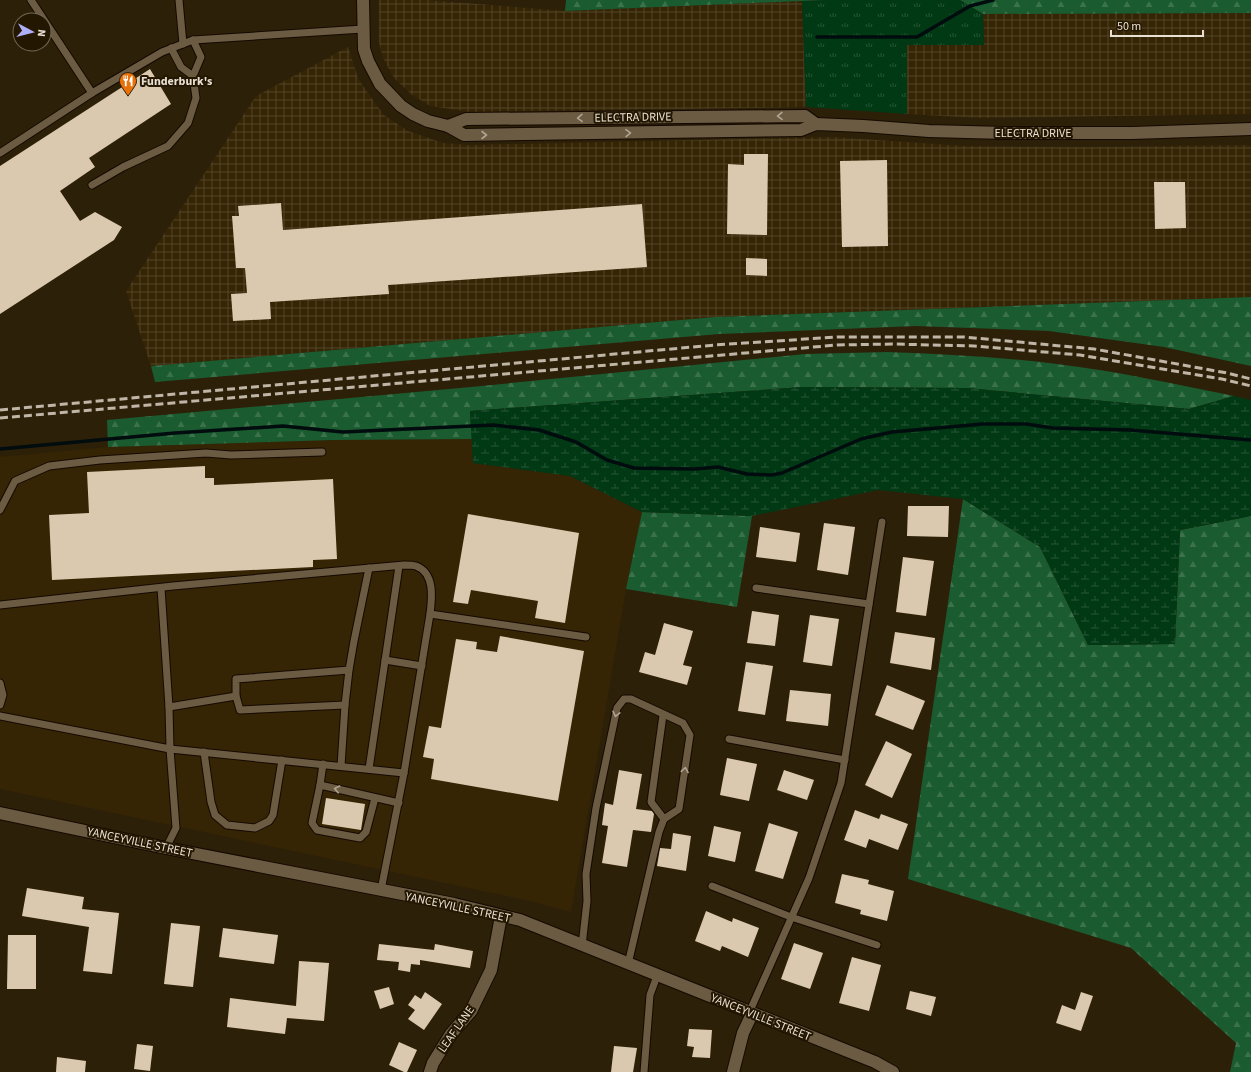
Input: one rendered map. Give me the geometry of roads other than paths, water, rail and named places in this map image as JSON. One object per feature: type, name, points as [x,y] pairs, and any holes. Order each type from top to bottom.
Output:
[{"type":"street","name":"ELECTRA DRIVE","points":[[364,0],[364,49],[368,61],[380,84],[390,96],[413,114],[428,121],[448,126],[464,135],[681,133],[801,130],[816,124],[929,131],[1005,133],[1132,133],[1251,129]]},
{"type":"street","name":"ELECTRA DRIVE","points":[[448,126],[466,119],[804,116],[816,124]]},
{"type":"street","name":"YANCEYVILLE STREET","points":[[0,813],[166,848],[454,904],[520,920],[875,1062],[894,1072]]},
{"type":"street","name":"LEAF LANE","points":[[430,1072],[432,1063],[451,1034],[470,1011],[491,970],[501,916]]},
{"type":"street","points":[[733,1072],[743,1033],[751,1013]]},
{"type":"lane","points":[[31,0],[92,93]]},
{"type":"lane","points":[[179,0],[183,44]]},
{"type":"lane","points":[[0,153],[92,93],[162,52],[193,40],[363,29]]},
{"type":"lane","points":[[92,185],[124,167],[168,146],[188,123],[196,98],[193,76],[201,57],[193,40]]},
{"type":"lane","points":[[171,48],[181,67],[193,76]]},
{"type":"lane","points":[[680,117],[681,133]]},
{"type":"lane","points":[[0,510],[15,481],[49,466],[100,460],[206,453],[231,455],[322,452]]},
{"type":"lane","points":[[751,1013],[809,878],[841,783],[882,522]]},
{"type":"lane","points":[[0,605],[161,588],[369,568],[416,565],[424,571],[430,581],[432,597],[404,773],[381,890]]},
{"type":"lane","points":[[369,769],[398,566]]},
{"type":"lane","points":[[341,766],[349,670],[369,568]]},
{"type":"lane","points":[[161,588],[176,828],[166,848]]},
{"type":"lane","points":[[756,588],[869,604]]},
{"type":"lane","points":[[430,614],[586,637]]},
{"type":"lane","points":[[385,660],[422,666]]},
{"type":"lane","points":[[345,705],[240,710],[236,696],[236,679],[349,670]]},
{"type":"lane","points":[[0,683],[3,696],[0,705]]},
{"type":"lane","points":[[169,707],[236,696]]},
{"type":"lane","points":[[582,946],[587,901],[586,874],[596,808],[617,708],[624,699],[631,699],[683,724],[690,735],[679,809],[664,819],[659,832],[628,964]]},
{"type":"lane","points":[[663,715],[651,802],[664,819]]},
{"type":"lane","points":[[0,716],[170,748],[404,773]]},
{"type":"lane","points":[[729,739],[845,760]]},
{"type":"lane","points":[[204,752],[211,802],[215,815],[227,825],[255,828],[269,821],[273,814],[282,760]]},
{"type":"lane","points":[[322,764],[320,785],[312,823],[316,830],[360,838],[366,832],[375,798]]},
{"type":"lane","points":[[320,785],[398,803]]},
{"type":"lane","points":[[712,886],[791,917],[877,946]]},
{"type":"lane","points":[[644,1072],[650,995],[657,976]]},
{"type":"waterway","points":[[817,37],[917,37],[970,6],[993,0]]},
{"type":"waterway","points":[[0,449],[175,433],[283,426],[343,432],[493,425],[539,430],[576,442],[607,460],[634,468],[694,469],[718,467],[747,474],[772,475],[782,473],[861,439],[892,432],[983,424],[1026,424],[1053,428],[1130,430],[1251,440]]},
{"type":"railway","points":[[0,410],[715,345],[837,337],[964,337],[1094,349],[1227,373],[1251,379]]},
{"type":"railway","points":[[0,418],[837,345],[892,344],[974,346],[1080,355],[1222,379],[1251,386]]},
{"type":"place","name":"Funderburk's","points":[[128,96]]}]
